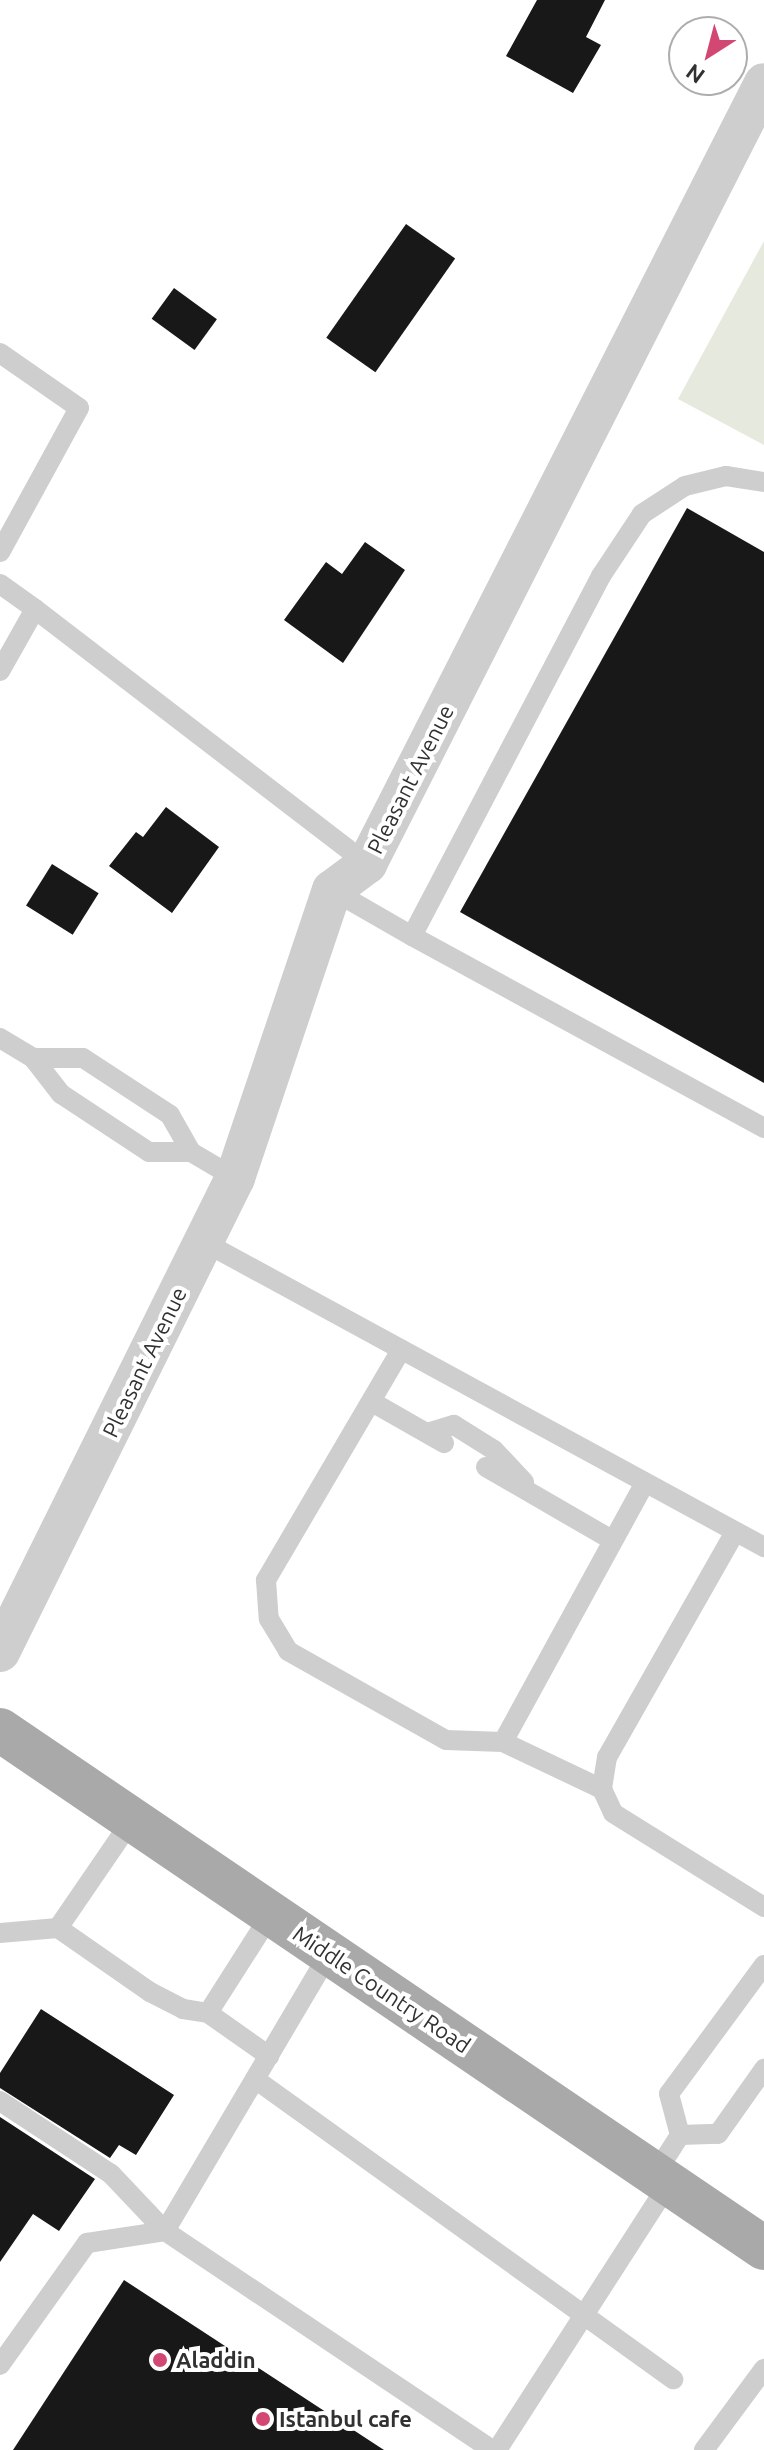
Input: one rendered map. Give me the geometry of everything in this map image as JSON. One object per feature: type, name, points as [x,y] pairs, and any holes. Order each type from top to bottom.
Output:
[{"type":"main road","name":"Middle Country Road","points":[[0,1730],[764,2248]]},
{"type":"street","name":"Pleasant Avenue","points":[[0,1652],[235,1178],[332,890],[367,864],[764,83]]},
{"type":"lane","points":[[0,353],[79,408],[0,552]]},
{"type":"lane","points":[[412,936],[601,576],[642,514],[685,486],[726,476],[764,482]]},
{"type":"lane","points":[[0,584],[367,864]]},
{"type":"lane","points":[[0,671],[35,609]]},
{"type":"lane","points":[[332,890],[764,1128]]},
{"type":"lane","points":[[0,1038],[33,1058],[61,1094],[149,1152],[191,1152]]},
{"type":"lane","points":[[33,1058],[83,1058],[170,1115],[191,1152],[235,1178]]},
{"type":"lane","points":[[204,1242],[764,1547]]},
{"type":"lane","points":[[401,1350],[266,1580],[269,1619],[288,1651],[446,1740],[503,1742],[602,1789]]},
{"type":"lane","points":[[372,1402],[436,1438],[454,1425],[494,1450],[537,1497]]},
{"type":"lane","points":[[486,1467],[612,1540]]},
{"type":"lane","points":[[503,1742],[645,1483]]},
{"type":"lane","points":[[735,1532],[607,1757],[602,1789],[613,1813],[764,1907]]},
{"type":"lane","points":[[58,1928],[132,1820]]},
{"type":"lane","points":[[208,2013],[271,1914]]},
{"type":"lane","points":[[0,1933],[58,1928],[150,1992],[183,2009],[208,2013],[269,2056]]},
{"type":"lane","points":[[165,2231],[329,1954]]},
{"type":"lane","points":[[0,2101],[111,2174],[165,2231],[495,2450],[584,2315],[662,2178],[680,2135],[669,2094],[764,1965]]},
{"type":"lane","points":[[680,2135],[718,2134],[764,2069]]},
{"type":"lane","points":[[255,2079],[673,2379]]},
{"type":"lane","points":[[0,2365],[87,2243],[165,2231]]},
{"type":"lane","points":[[704,2450],[764,2369]]},
{"type":"shaded area","points":[[764,241],[764,445],[678,399]]},
{"type":"building","points":[[537,0],[605,0],[586,37],[601,45],[573,93],[506,56]]},
{"type":"building","points":[[406,224],[455,258],[375,372],[326,338]]},
{"type":"building","points":[[174,288],[217,319],[195,350],[152,319]]},
{"type":"building","points":[[687,508],[764,552],[764,1083],[460,912]]},
{"type":"building","points":[[365,542],[405,570],[343,663],[284,620],[326,562],[342,574]]},
{"type":"building","points":[[166,807],[219,847],[172,913],[109,866],[136,832],[143,837]]},
{"type":"building","points":[[52,864],[99,893],[73,935],[26,906]]},
{"type":"building","points":[[41,2009],[174,2095],[136,2155],[119,2145],[110,2158],[0,2088],[0,2073]]},
{"type":"building","points":[[0,2117],[95,2179],[59,2231],[33,2214],[0,2262]]},
{"type":"building","points":[[124,2280],[384,2450],[13,2450]]},
{"type":"place","name":"Aladdin","points":[[160,2360]]},
{"type":"place","name":"Istanbul cafe","points":[[263,2419]]}]
